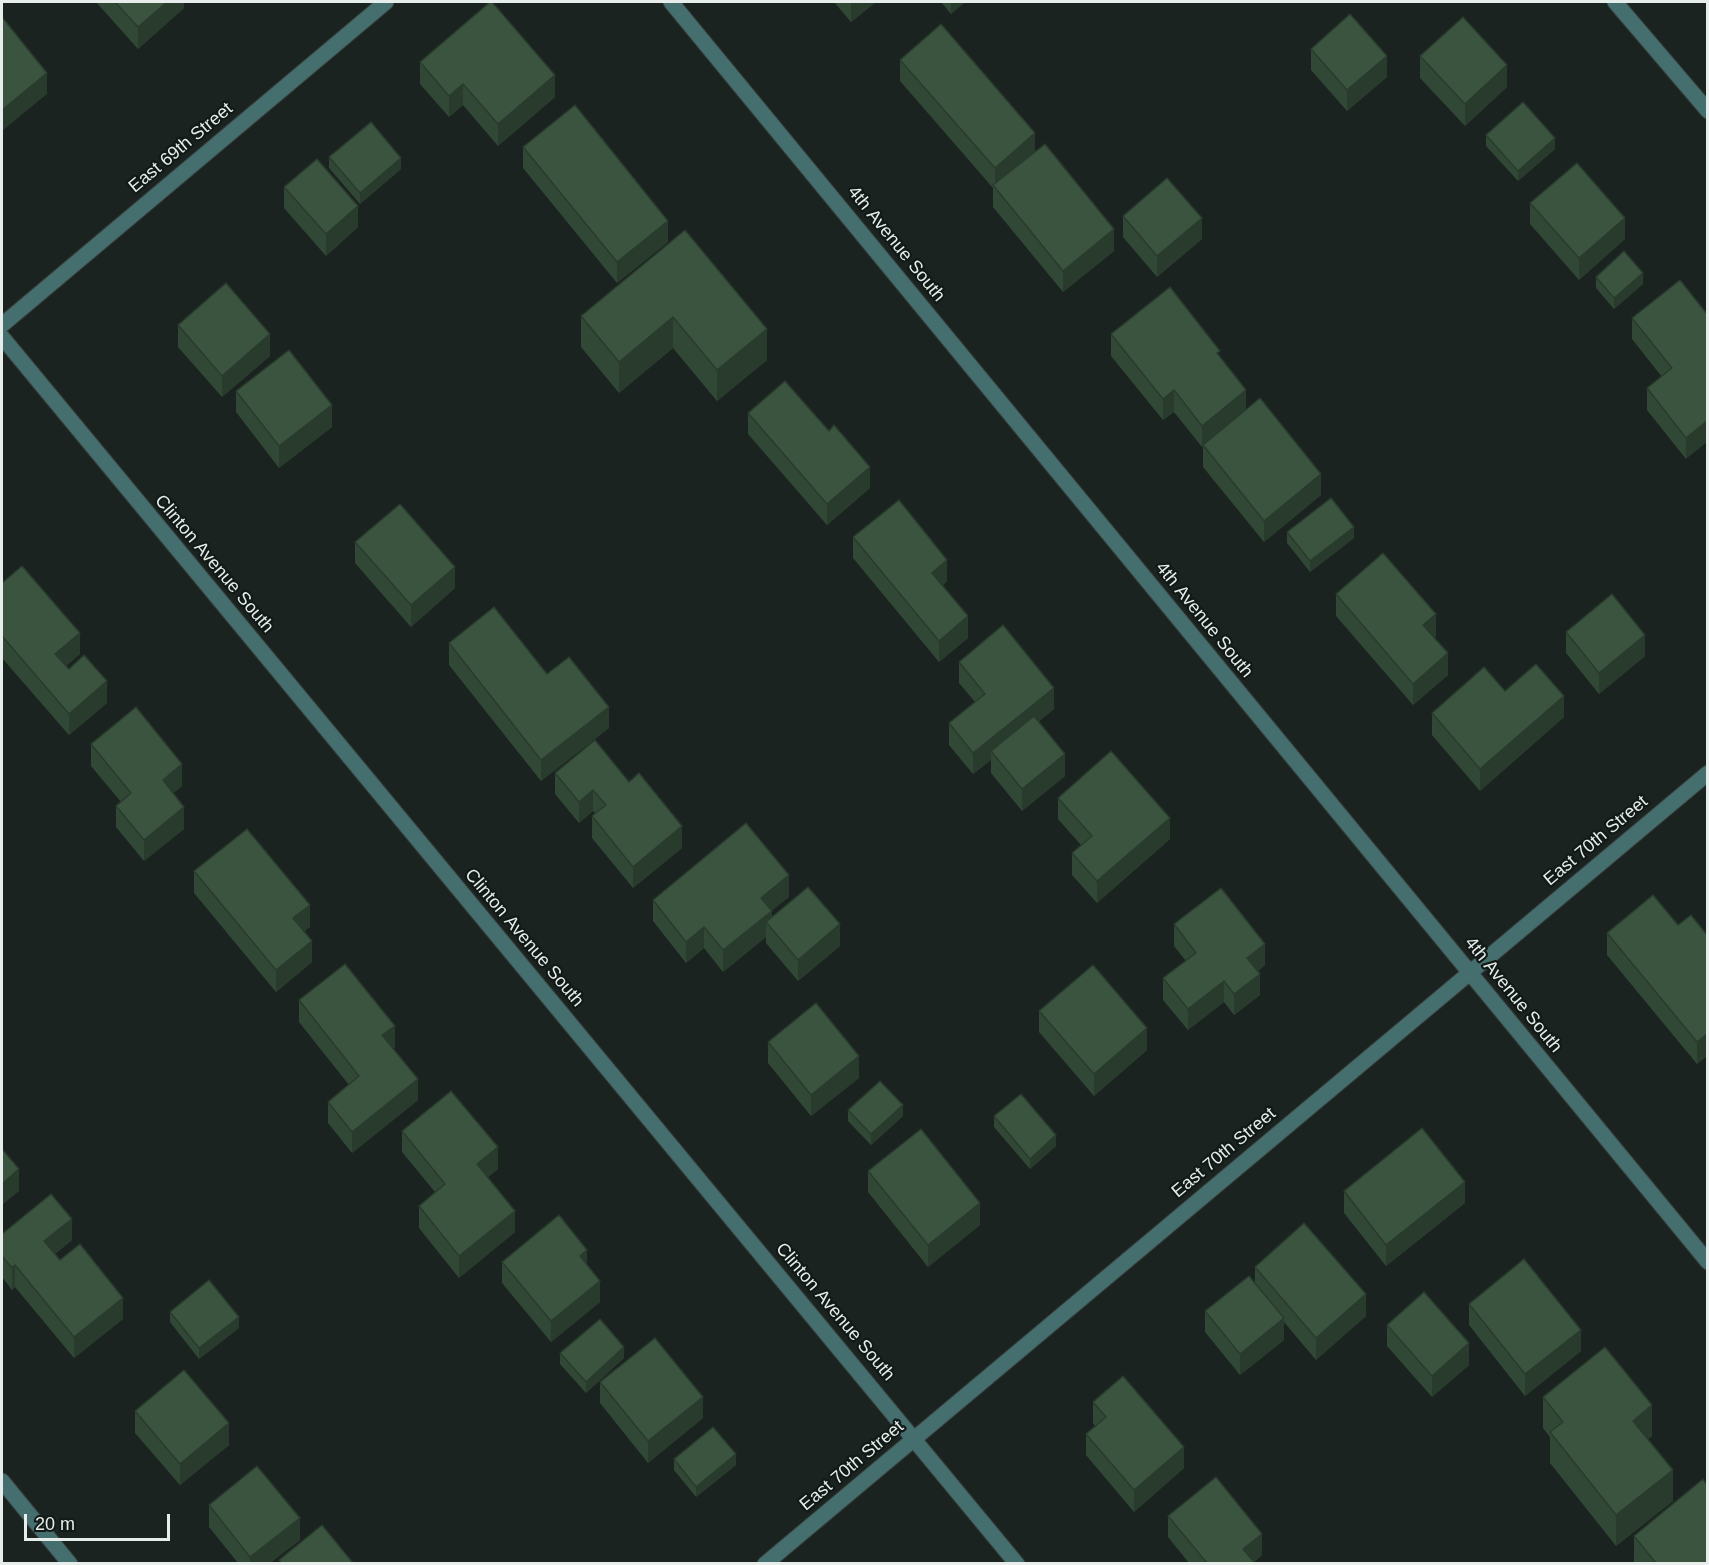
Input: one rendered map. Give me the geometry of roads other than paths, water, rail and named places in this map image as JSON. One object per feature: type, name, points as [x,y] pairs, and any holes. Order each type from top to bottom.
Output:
[{"type":"street","name":"East 69th Street","points":[[2,325],[386,2]]},
{"type":"street","name":"4th Avenue South","points":[[671,2],[1707,1262]]},
{"type":"street","points":[[1615,2],[1707,111]]},
{"type":"street","name":"Clinton Avenue South","points":[[2,338],[1017,1563]]},
{"type":"street","name":"East 70th Street","points":[[765,1563],[1707,773]]},
{"type":"street","points":[[2,1480],[70,1563]]}]
